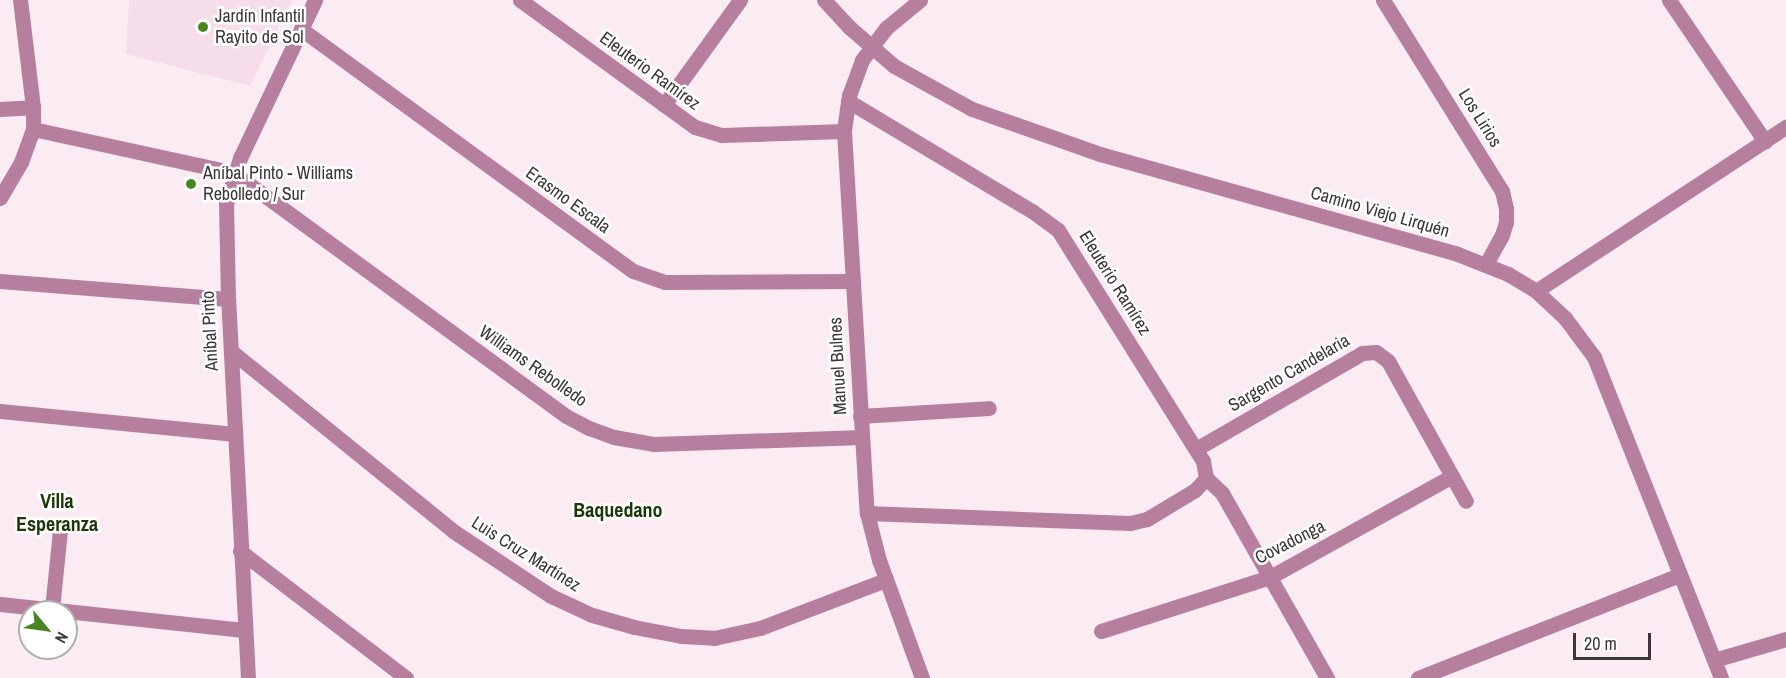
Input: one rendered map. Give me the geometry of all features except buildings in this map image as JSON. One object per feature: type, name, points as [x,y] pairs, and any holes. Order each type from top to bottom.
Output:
[{"type":"street","points":[[0,198],[21,162],[33,129],[33,107],[20,0]]},
{"type":"street","name":"Aníbal Pinto","points":[[248,678],[225,221],[234,173],[315,0]]},
{"type":"street","name":"Eleuterio Ramírez","points":[[519,0],[695,127],[722,135],[844,131]]},
{"type":"street","points":[[664,105],[740,0]]},
{"type":"street","name":"Camino Viejo Lirquén","points":[[824,0],[870,48],[920,83],[972,109],[1012,125],[1100,154],[1423,244],[1486,264],[1536,291],[1565,318],[1594,357],[1721,678]]},
{"type":"street","name":"Manuel Bulnes","points":[[920,0],[886,28],[870,48],[854,76],[844,131],[867,513],[886,580],[922,678]]},
{"type":"street","name":"Los Lirios","points":[[1383,0],[1502,191],[1506,222],[1502,235],[1486,264]]},
{"type":"street","points":[[1669,0],[1765,141]]},
{"type":"street","name":"Erasmo Escala","points":[[301,29],[633,272],[665,282],[853,281]]},
{"type":"street","name":"Eleuterio Ramírez","points":[[848,101],[1032,211],[1058,230],[1196,449],[1206,466],[1206,478]]},
{"type":"street","points":[[0,109],[33,107]]},
{"type":"street","points":[[1536,291],[1786,127]]},
{"type":"street","points":[[33,129],[234,173]]},
{"type":"street","name":"Williams Rebolledo","points":[[234,173],[566,416],[589,428],[614,437],[654,444],[862,437]]},
{"type":"street","points":[[0,281],[228,298]]},
{"type":"street","name":"Luis Cruz Martínez","points":[[231,351],[453,531],[544,592],[592,615],[634,627],[681,636],[714,638],[760,628],[886,580]]},
{"type":"street","name":"Sargento Candelaria","points":[[1196,449],[1369,351],[1383,356],[1388,362],[1466,501]]},
{"type":"street","points":[[860,416],[989,408]]},
{"type":"street","points":[[0,411],[235,434]]},
{"type":"street","name":"Covadonga","points":[[1101,631],[1270,577],[1452,477]]},
{"type":"street","points":[[867,513],[1130,523],[1147,519],[1195,490],[1206,478],[1222,493],[1327,678]]},
{"type":"street","points":[[53,600],[60,531]]},
{"type":"street","points":[[240,551],[406,678]]},
{"type":"street","points":[[1418,678],[1679,575]]},
{"type":"street","points":[[0,604],[18,606]]},
{"type":"street","points":[[78,612],[244,630]]},
{"type":"street","points":[[1714,660],[1786,639]]},
{"type":"shaded area","name":"Jardín Infantil Rayito de Sol","points":[[129,0],[292,0],[250,86],[126,54]]},
{"type":"place","name":"Jardín Infantil Rayito de Sol","points":[[203,27]]},
{"type":"place","name":"Aníbal Pinto - Williams Rebolledo / Sur","points":[[191,184]]},
{"type":"district","name":"Baquedano","points":[[618,509]]},
{"type":"district","name":"Villa Esperanza","points":[[57,512]]}]
